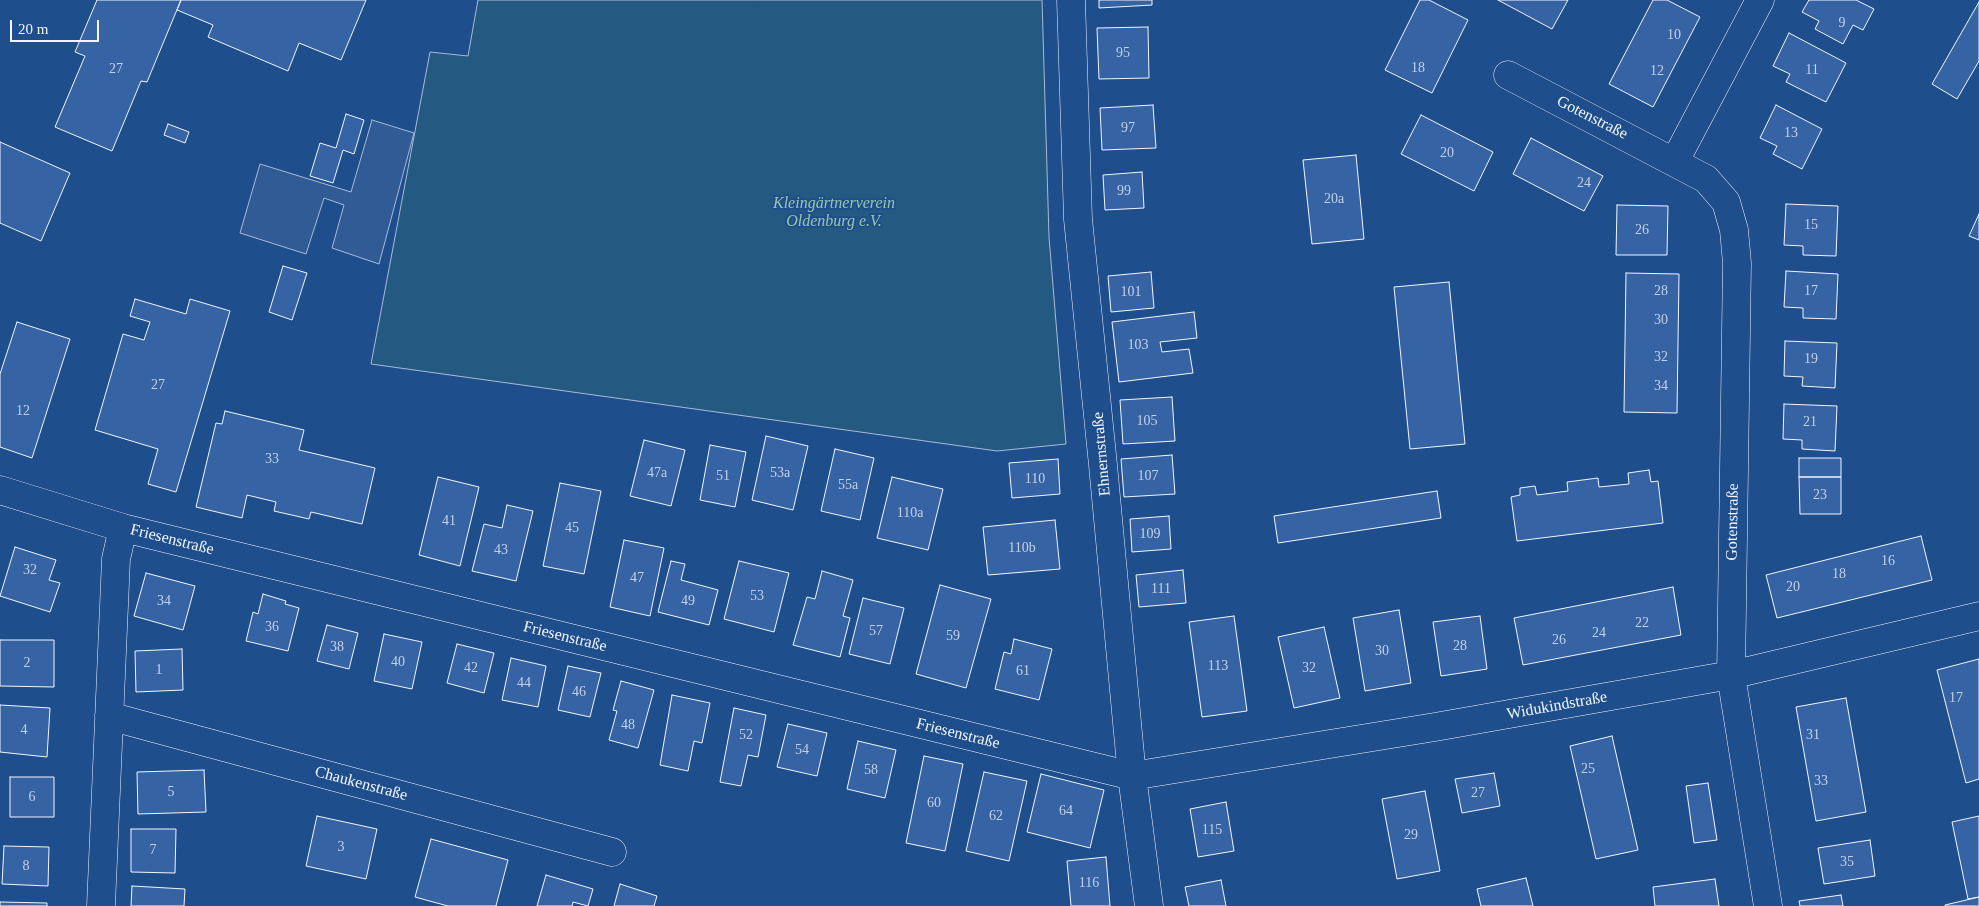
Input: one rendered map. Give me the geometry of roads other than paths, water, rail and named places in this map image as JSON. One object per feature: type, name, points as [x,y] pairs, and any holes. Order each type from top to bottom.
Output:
[{"type":"street","name":"Ehnernstraße","points":[[1071,0],[1078,219],[1104,465],[1132,776],[1149,906]]},
{"type":"street","points":[[1675,161],[1760,0]]},
{"type":"street","name":"Gotenstraße","points":[[1508,75],[1675,161],[1706,179],[1726,202],[1734,230],[1737,263],[1731,675],[1768,906]]},
{"type":"street","name":"Friesenstraße","points":[[0,490],[123,528],[1132,776]]},
{"type":"street","points":[[101,906],[116,559],[123,528]]},
{"type":"street","name":"Widukindstraße","points":[[1132,776],[1435,727],[1731,675],[1979,616]]},
{"type":"street","name":"Chaukenstraße","points":[[110,716],[612,852]]},
{"type":"park label","name":"Kleingärtnerverein Oldenburg e.V.","points":[[834,213]]}]
